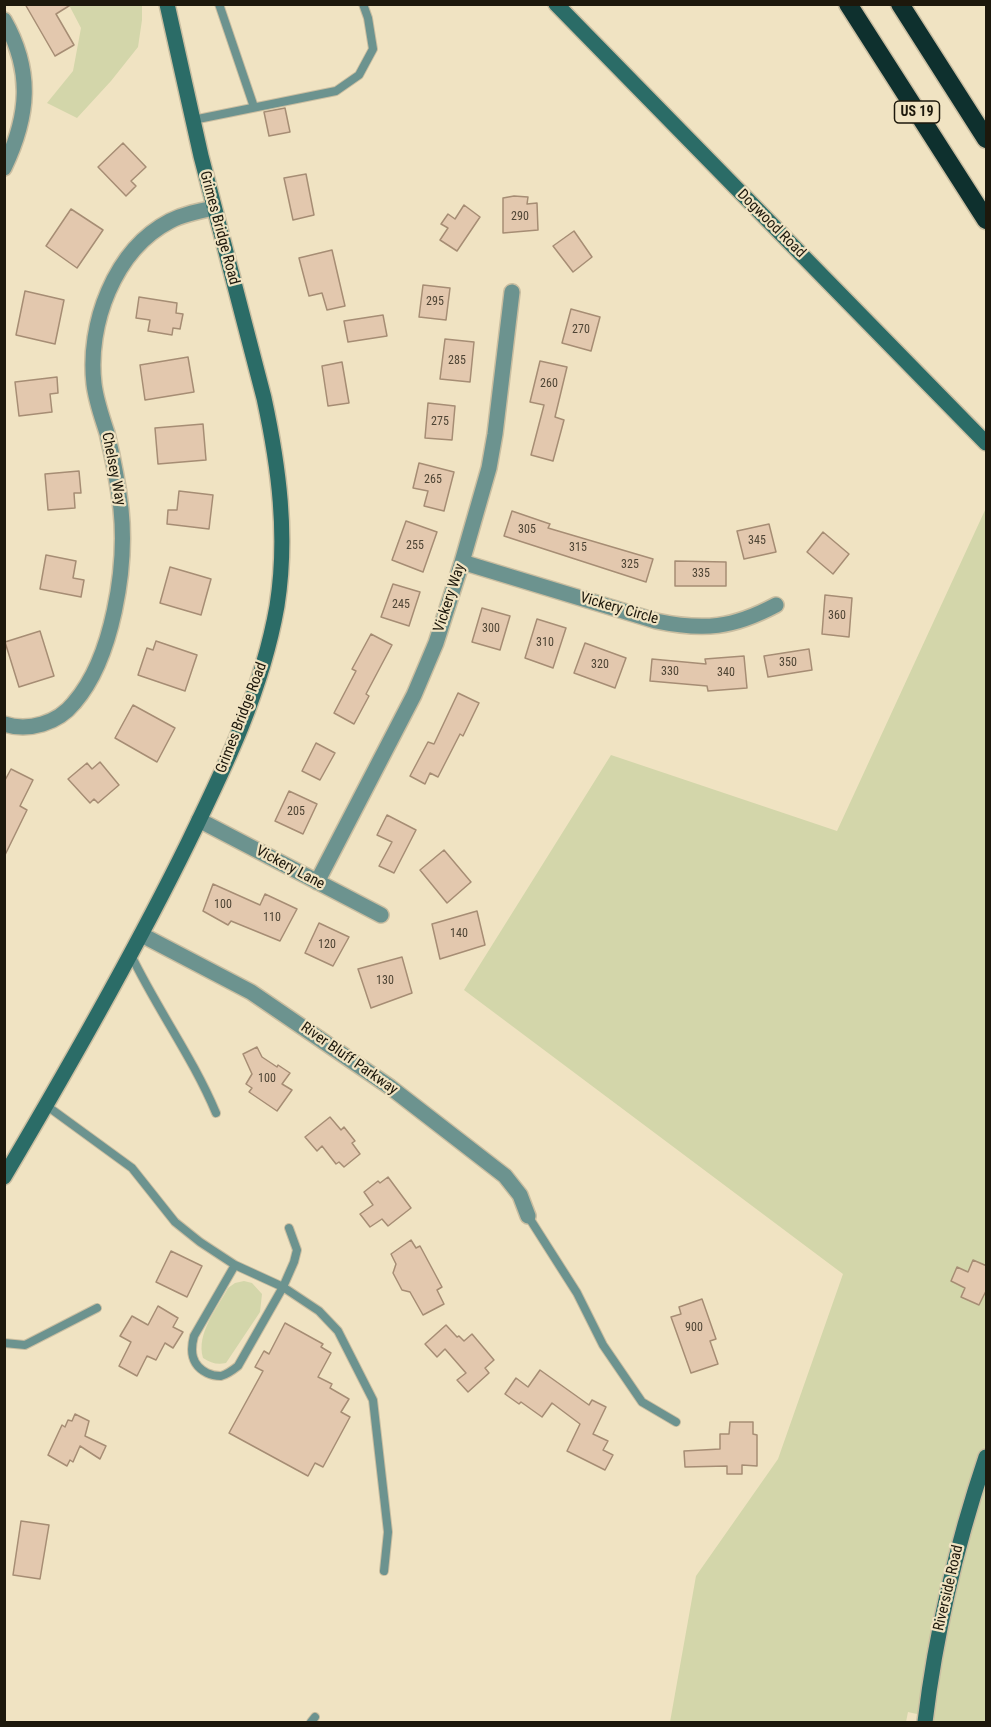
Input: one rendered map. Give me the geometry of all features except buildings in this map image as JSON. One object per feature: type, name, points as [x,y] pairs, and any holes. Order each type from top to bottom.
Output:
[{"type":"highway","name":"US 19","points":[[848,4],[987,220]]},
{"type":"highway","name":"US 19","points":[[900,4],[987,139]]},
{"type":"street","name":"Grimes Bridge Road","points":[[4,1177],[47,1106],[131,955],[199,820],[257,688],[277,604],[282,524],[279,480],[266,409],[214,208],[167,4]]},
{"type":"street","name":"Dogwood Road","points":[[556,4],[987,443]]},
{"type":"street","points":[[4,20],[16,44],[24,69],[26,91],[20,126],[4,168]]},
{"type":"street","name":"Chelsey Way","points":[[4,724],[24,727],[40,725],[57,718],[71,707],[83,693],[102,654],[114,609],[120,581],[123,535],[113,461],[94,385],[94,343],[101,308],[110,286],[123,266],[153,233],[170,221],[214,208]]},
{"type":"street","name":"Vickery Way","points":[[317,882],[421,679],[436,643],[462,562],[491,456],[512,292]]},
{"type":"street","name":"Vickery Circle","points":[[462,562],[656,621],[683,626],[710,627],[735,622],[776,605]]},
{"type":"street","name":"Vickery Lane","points":[[199,820],[381,915]]},
{"type":"street","name":"River Bluff Parkway","points":[[141,935],[251,992],[390,1087],[505,1176],[519,1195],[528,1216]]},
{"type":"street","name":"Riverside Road","points":[[925,1722],[938,1634],[947,1592],[971,1501],[987,1457]]},
{"type":"lane","points":[[219,4],[254,107]]},
{"type":"lane","points":[[193,120],[336,91],[359,75],[374,49],[363,4]]},
{"type":"lane","points":[[131,955],[146,986],[207,1092],[216,1113]]},
{"type":"lane","points":[[47,1106],[132,1168],[176,1222],[200,1242],[235,1265],[283,1287],[319,1311],[338,1331],[373,1400],[388,1532],[384,1571]]},
{"type":"lane","points":[[528,1216],[577,1293],[603,1345],[642,1402],[676,1422]]},
{"type":"lane","points":[[235,1265],[194,1336],[191,1346],[194,1363],[201,1370],[220,1376],[238,1366],[283,1287],[297,1250],[289,1228]]},
{"type":"lane","points":[[4,1343],[25,1345],[98,1308]]},
{"type":"lane","points":[[311,1722],[315,1717],[316,1722]]},
{"type":"green space","points":[[69,5],[142,5],[138,47],[77,118],[47,103],[73,71],[81,28]]},
{"type":"green space","points":[[986,508],[986,1722],[925,1722],[926,1716],[908,1712],[906,1722],[670,1722],[696,1576],[778,1459],[843,1274],[464,990],[611,755],[837,831]]},
{"type":"green space","points":[[244,1281],[252,1283],[262,1294],[260,1312],[226,1363],[217,1364],[209,1361],[203,1358],[202,1339],[205,1330],[228,1288]]}]
